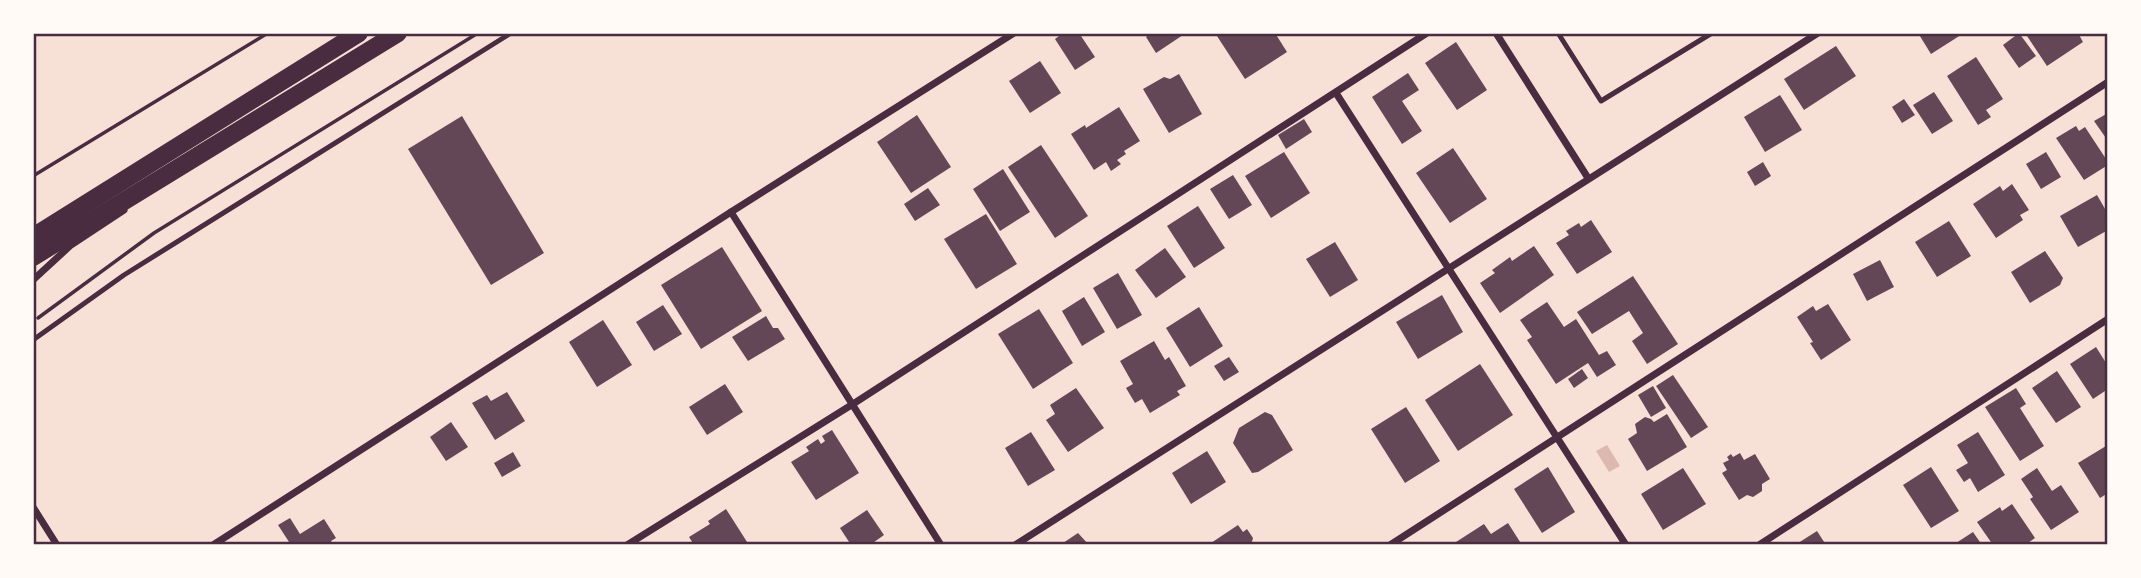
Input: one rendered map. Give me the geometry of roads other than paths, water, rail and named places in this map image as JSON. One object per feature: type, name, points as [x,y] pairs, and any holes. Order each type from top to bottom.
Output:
[{"type":"highway","points":[[33,237],[359,33]]},
{"type":"highway","points":[[33,257],[398,33]]},
{"type":"street","points":[[213,545],[1014,33]]},
{"type":"street","points":[[627,545],[853,404],[1427,33]]},
{"type":"street","points":[[1496,33],[1588,178]]},
{"type":"street","points":[[1015,545],[1818,33]]},
{"type":"street","points":[[1390,545],[2108,82]]},
{"type":"street","points":[[1336,93],[1626,545]]},
{"type":"street","points":[[33,279],[71,244],[117,216],[150,186]]},
{"type":"street","points":[[731,212],[941,545]]},
{"type":"street","points":[[1759,545],[2108,319]]},
{"type":"street","points":[[33,507],[57,545]]},
{"type":"lane","points":[[33,340],[124,275],[511,33]]},
{"type":"lane","points":[[1558,33],[1601,102],[1712,33]]}]
